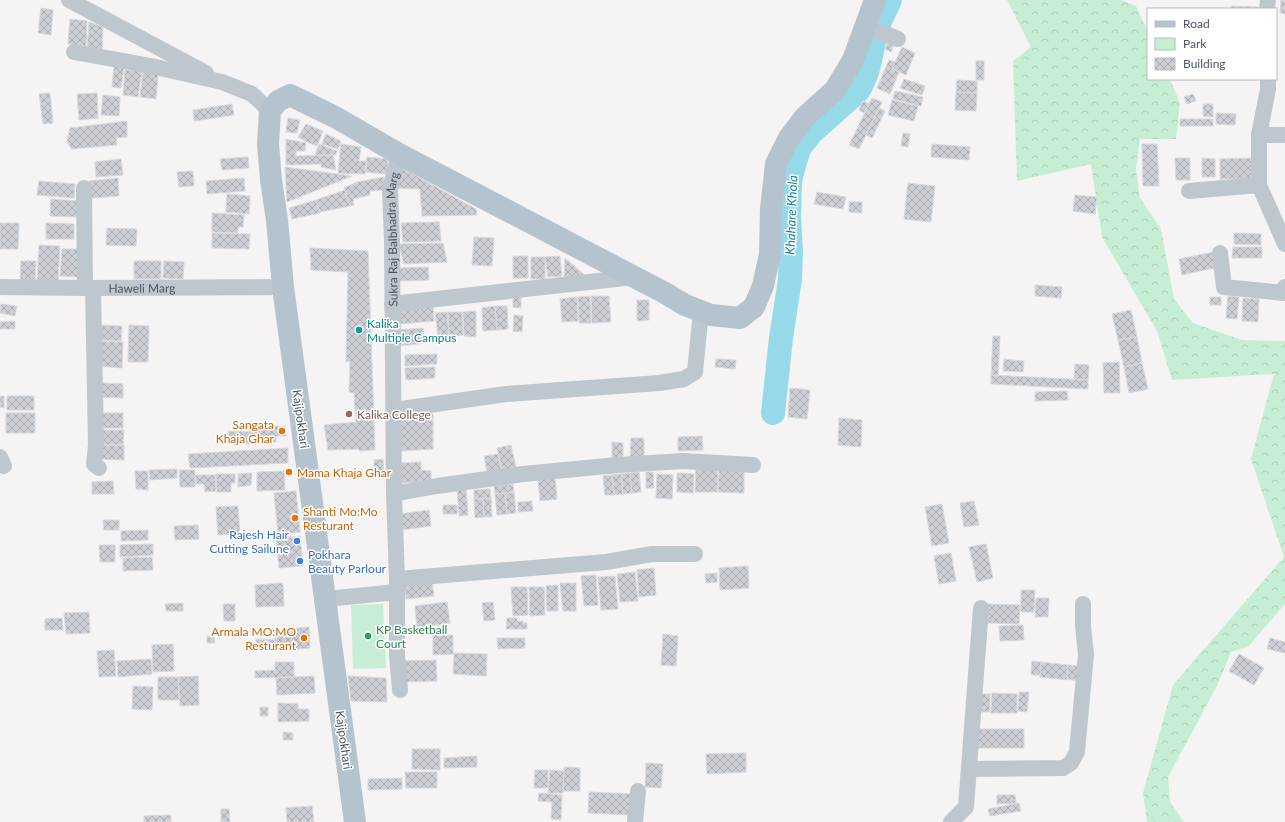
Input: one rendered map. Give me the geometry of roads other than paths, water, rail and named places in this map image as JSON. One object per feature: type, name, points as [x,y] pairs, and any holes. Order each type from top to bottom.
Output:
[{"type":"main road","points":[[270,111],[278,101],[290,95],[335,116],[399,154],[634,276],[685,305],[718,317],[740,318],[754,307],[763,286],[770,254],[770,209],[776,164],[789,138],[805,117],[834,90],[853,60],[875,0]]},
{"type":"main road","name":"Kajipokhari","points":[[270,111],[268,144],[271,180],[355,822]]},
{"type":"street","points":[[69,0],[222,82],[252,94],[270,111]]},
{"type":"street","points":[[866,26],[898,39]]},
{"type":"street","points":[[74,52],[151,66],[222,82]]},
{"type":"street","points":[[1268,80],[1268,89],[1259,134],[1259,185],[1285,244]]},
{"type":"street","points":[[1259,134],[1285,135]]},
{"type":"street","name":"Sukra Raj Balbhadra Marg","points":[[399,154],[390,190],[392,241],[397,655],[400,690]]},
{"type":"street","points":[[1189,191],[1259,185]]},
{"type":"street","points":[[84,188],[96,386],[96,445],[94,464],[99,468]]},
{"type":"street","points":[[1220,253],[1224,287],[1284,293],[1285,287]]},
{"type":"street","points":[[392,304],[634,276]]},
{"type":"street","name":"Haweli Marg","points":[[0,287],[284,287]]},
{"type":"street","points":[[394,410],[506,394],[659,383],[684,379],[695,372],[701,311]]},
{"type":"street","points":[[394,493],[523,474],[618,465],[683,460],[753,465]]},
{"type":"street","points":[[326,599],[397,585],[606,562],[652,554],[695,554]]},
{"type":"street","points":[[969,769],[1063,768],[1071,763],[1077,752],[1086,654],[1083,626],[1083,604]]},
{"type":"street","points":[[951,822],[966,807],[981,608]]},
{"type":"street","points":[[635,822],[638,791]]},
{"type":"waterway","name":"Khahare Khola","points":[[773,413],[781,338],[790,279],[790,181],[795,161],[800,147],[811,133],[858,91],[868,70],[877,28],[890,0]]},
{"type":"place","name":"Kalika Multiple Campus","points":[[359,330]]},
{"type":"place","name":"Kalika College","points":[[349,414]]},
{"type":"place","name":"Sangata Khaja Ghar","points":[[282,431]]},
{"type":"place","name":"Mama Khaja Ghar","points":[[289,472]]},
{"type":"place","name":"Shanti Mo:Mo Resturant","points":[[295,518]]},
{"type":"place","name":"Rajesh Hair Cutting Sailune","points":[[297,541]]},
{"type":"place","name":"Pokhara Beauty Parlour","points":[[300,561]]},
{"type":"place","name":"KP Basketball Court","points":[[368,636]]},
{"type":"place","name":"Armala MO:MO Resturant","points":[[304,638]]}]
